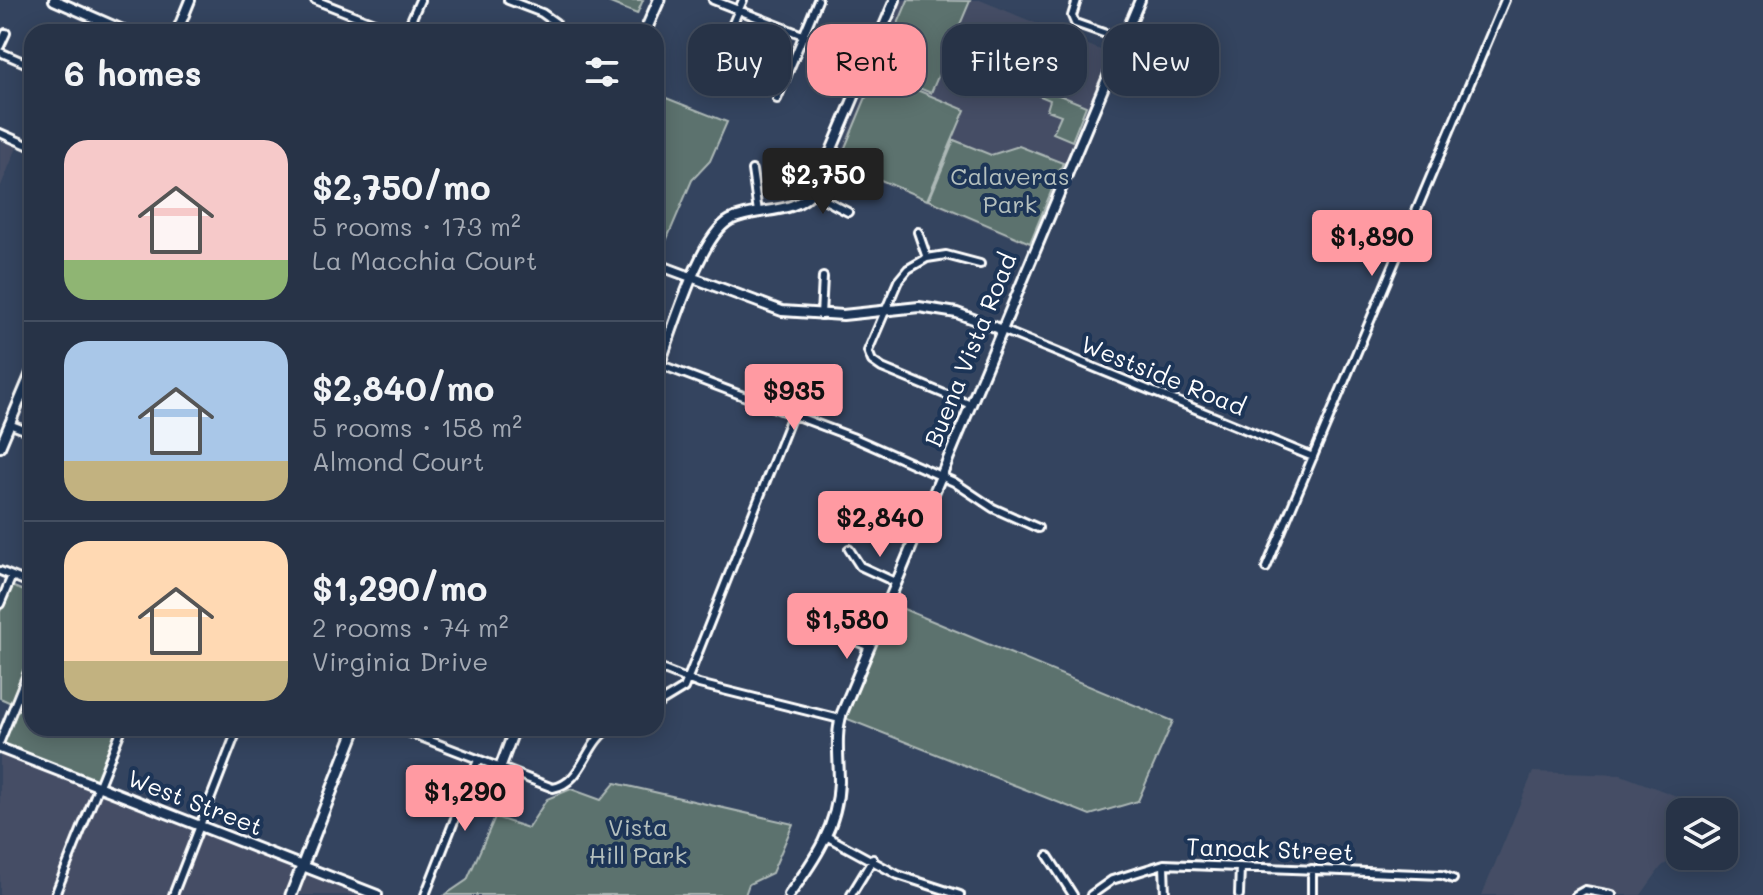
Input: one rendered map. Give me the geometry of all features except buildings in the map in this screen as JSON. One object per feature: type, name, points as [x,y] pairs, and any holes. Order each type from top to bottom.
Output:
[{"type":"main road","points":[[648,24],[659,0]]},
{"type":"main road","points":[[291,895],[353,736]]},
{"type":"street","points":[[54,0],[109,24]]},
{"type":"street","points":[[180,24],[190,0]]},
{"type":"street","points":[[315,0],[376,24]]},
{"type":"street","points":[[410,24],[420,0]]},
{"type":"street","points":[[508,0],[550,18],[556,24]]},
{"type":"street","points":[[713,0],[807,38]]},
{"type":"street","points":[[733,24],[743,0]]},
{"type":"street","points":[[777,99],[818,0]]},
{"type":"street","points":[[885,24],[895,0]]},
{"type":"street","points":[[1077,0],[1072,16],[1075,23],[1103,33]]},
{"type":"street","name":"Buena Vista Road","points":[[1130,24],[1140,0]]},
{"type":"street","points":[[1266,568],[1505,0]]},
{"type":"street","points":[[6,33],[0,49],[24,62]]},
{"type":"street","name":"Buena Vista Road","points":[[789,895],[826,836],[839,786],[840,719],[1103,87]]},
{"type":"street","points":[[664,348],[703,251],[717,229],[735,218],[791,207],[812,193],[854,96]]},
{"type":"street","points":[[0,133],[24,144]]},
{"type":"street","points":[[752,170],[758,212]]},
{"type":"street","points":[[812,193],[848,212]]},
{"type":"street","points":[[918,232],[927,258]]},
{"type":"street","points":[[971,405],[872,361],[870,344],[903,274],[927,258],[954,256],[980,264]]},
{"type":"street","points":[[664,267],[771,308],[821,315],[887,309],[942,309],[1000,329]]},
{"type":"street","points":[[821,315],[823,277]]},
{"type":"street","name":"Westside Road","points":[[1000,329],[1313,457]]},
{"type":"street","points":[[664,365],[942,477],[993,508],[1038,528]]},
{"type":"street","points":[[0,447],[24,389]]},
{"type":"street","points":[[664,701],[682,691],[688,680],[792,415]]},
{"type":"street","points":[[9,424],[24,430]]},
{"type":"street","points":[[849,549],[860,566],[897,583]]},
{"type":"street","points":[[0,571],[24,581]]},
{"type":"street","points":[[0,604],[12,576]]},
{"type":"street","points":[[798,618],[870,647]]},
{"type":"street","points":[[664,670],[688,680],[840,719]]},
{"type":"street","points":[[0,741],[24,682]]},
{"type":"street","points":[[55,895],[119,736]]},
{"type":"street","points":[[173,895],[235,736]]},
{"type":"street","points":[[417,736],[546,787],[559,787],[574,776],[599,736]]},
{"type":"street","points":[[500,768],[512,736]]},
{"type":"street","name":"West Street","points":[[0,748],[377,895]]},
{"type":"street","points":[[425,895],[478,760]]},
{"type":"street","points":[[826,836],[925,887],[960,895]]},
{"type":"street","points":[[1048,856],[1073,895]]},
{"type":"street","points":[[851,895],[873,859]]},
{"type":"street","points":[[1164,864],[1165,895]]},
{"type":"street","name":"Tanoak Street","points":[[1091,895],[1112,880],[1164,864],[1442,875],[1453,879]]},
{"type":"street","points":[[1239,895],[1240,867]]},
{"type":"street","points":[[1312,869],[1312,895]]},
{"type":"street","points":[[1576,895],[1585,890],[1612,895]]},
{"type":"shaded area","points":[[903,0],[980,0],[1038,24],[942,24],[942,96],[1087,96],[1087,44],[1103,51],[1103,71],[1032,246],[836,163],[864,96],[926,96],[926,24],[893,24]]},
{"type":"shaded area","points":[[0,138],[18,145],[0,188]]},
{"type":"shaded area","points":[[0,748],[376,895],[0,895]]},
{"type":"shaded area","points":[[1533,772],[1621,775],[1682,798],[1666,798],[1666,863],[1641,895],[1482,895]]},
{"type":"green space","points":[[603,0],[643,0],[637,14]]},
{"type":"green space","points":[[908,0],[970,1],[960,24],[942,24],[942,67],[931,93],[926,91],[926,24],[898,24]]},
{"type":"green space","points":[[926,94],[965,110],[927,200],[839,162],[866,96]]},
{"type":"green space","points":[[1040,96],[1062,96],[1086,106],[1072,141],[1053,133],[1061,115],[1047,110],[1050,100]]},
{"type":"green space","points":[[664,97],[727,122],[710,161],[692,180],[664,246]]},
{"type":"green space","name":"Calaveras Park","points":[[954,140],[991,155],[1019,146],[1063,163],[1030,243],[929,200]]},
{"type":"green space","points":[[11,586],[24,591],[24,736],[114,736],[96,782],[2,746],[18,706],[0,698],[0,612]]},
{"type":"green space","points":[[894,605],[1173,721],[1138,801],[1090,815],[845,718]]},
{"type":"green space","name":"Vista Hill Park","points":[[615,783],[793,824],[772,873],[749,884],[745,895],[445,895],[467,880],[495,817],[528,828],[547,799],[571,789],[601,800]]}]
